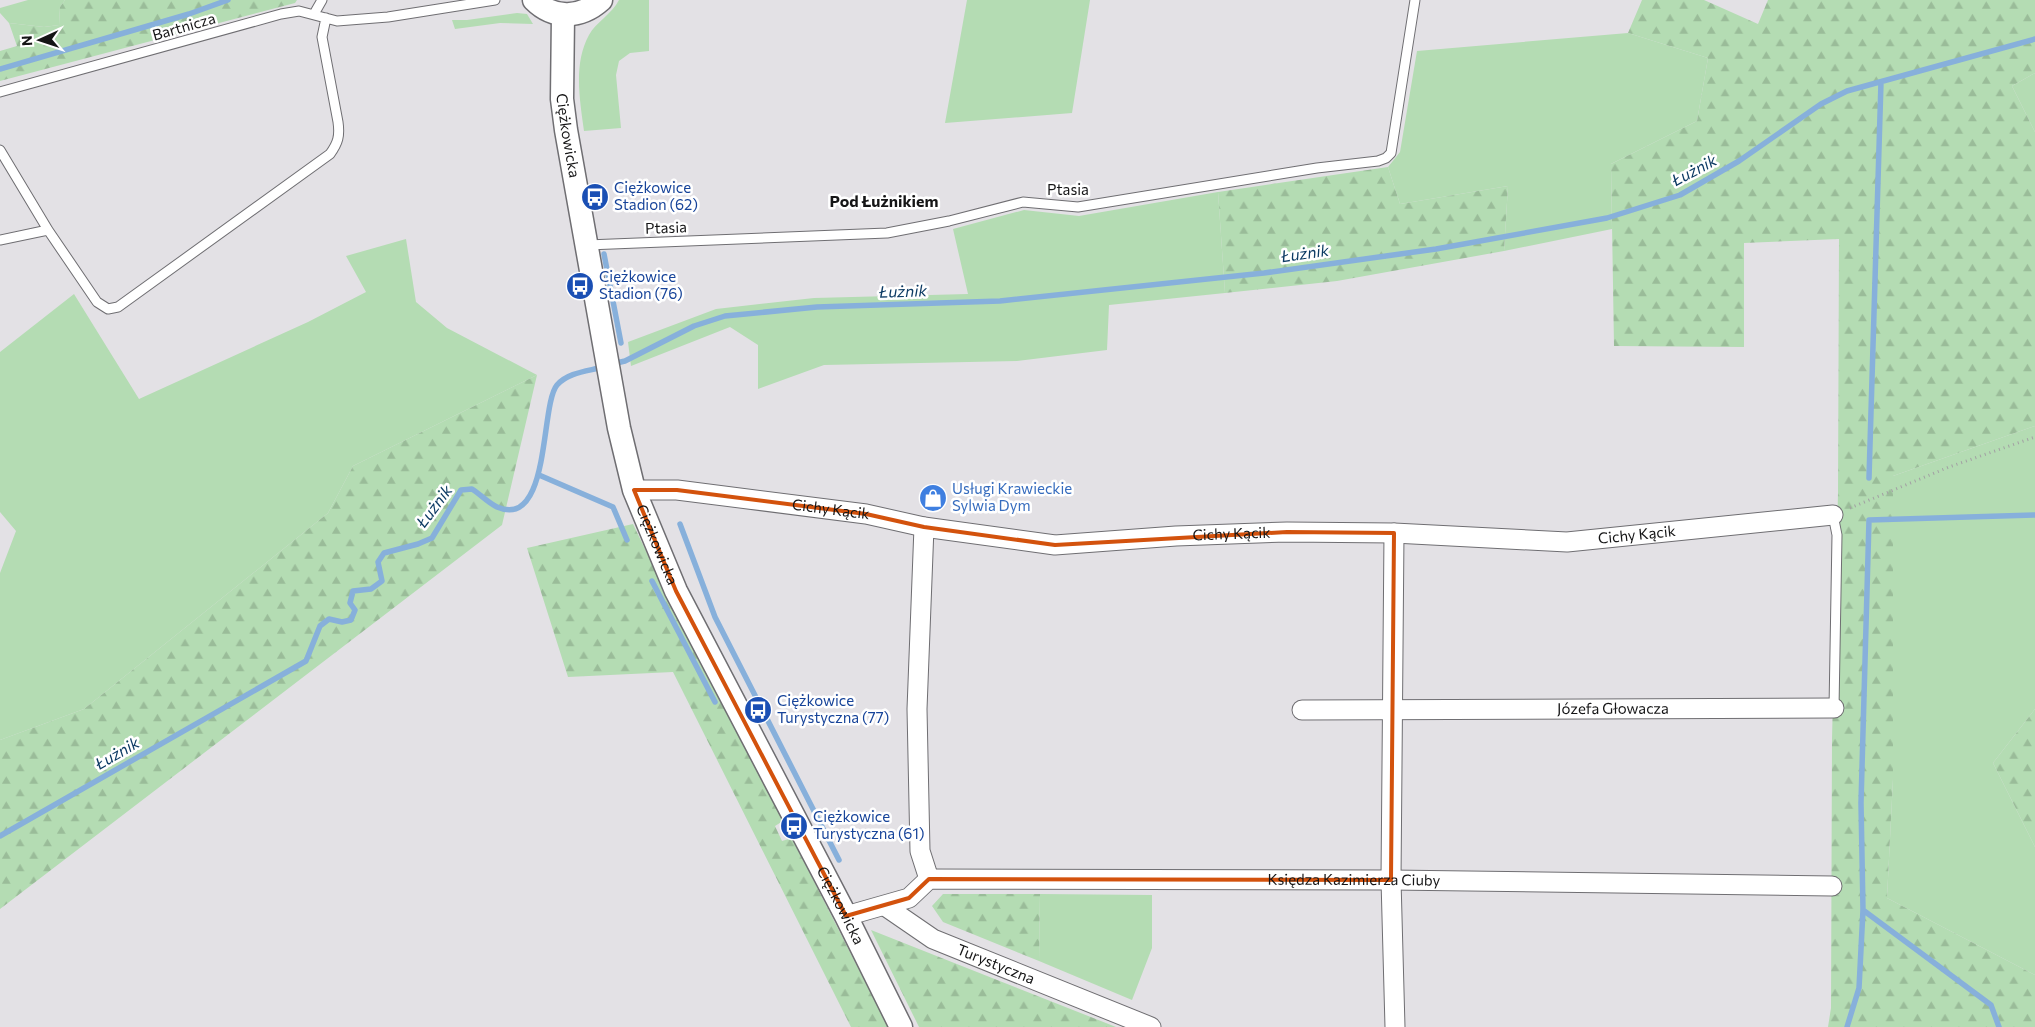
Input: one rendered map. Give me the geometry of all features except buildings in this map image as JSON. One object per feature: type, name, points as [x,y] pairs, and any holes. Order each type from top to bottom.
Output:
[{"type":"street","points":[[534,0],[540,6],[563,15],[581,13],[601,0]]},
{"type":"street","name":"Ciężkowicka","points":[[563,15],[562,99],[619,428],[634,490],[676,591],[846,916],[901,1027]]},
{"type":"street","name":"Cichy Kącik","points":[[634,490],[677,490],[866,514],[924,527],[1055,545],[1277,533],[1394,533],[1567,542],[1833,515]]},
{"type":"street","points":[[846,916],[909,898],[929,879],[920,851],[916,709],[924,527]]},
{"type":"street","points":[[1394,533],[1391,880],[1395,1027]]},
{"type":"street","name":"Józefa Głowacza","points":[[1302,710],[1834,708]]},
{"type":"street","name":"Księdza Kazimierza Ciuby","points":[[929,879],[1391,880],[1832,886]]},
{"type":"street","name":"Turystyczna","points":[[884,906],[933,938],[1151,1027]]},
{"type":"lane","points":[[314,14],[322,0]]},
{"type":"lane","name":"Bartnicza","points":[[0,92],[280,14],[299,11],[337,21],[388,17],[495,0]]},
{"type":"lane","name":"Ptasia","points":[[587,245],[887,232],[949,221],[1022,202],[1078,207],[1317,168],[1378,161],[1392,153],[1415,0]]},
{"type":"lane","points":[[0,150],[48,230],[97,302],[108,310],[118,307],[330,154],[337,145],[340,133],[322,37],[326,18]]},
{"type":"lane","points":[[0,240],[48,230]]},
{"type":"lane","points":[[1833,515],[1838,535],[1834,708]]},
{"type":"path","points":[[1833,515],[1949,467],[2035,437]]},
{"type":"highlighted area","points":[[634,490],[677,490],[866,514],[924,527],[1055,545],[1287,532],[1394,533],[1391,880],[929,879],[909,898],[846,916],[676,591]]},
{"type":"green space","points":[[28,0],[65,0],[60,7],[59,25],[44,27],[9,23],[0,13],[0,8]]},
{"type":"green space","points":[[65,0],[297,0],[295,3],[0,81],[0,51],[17,46],[9,23],[44,27],[59,25],[60,7]]},
{"type":"green space","points":[[619,0],[649,0],[649,51],[630,53],[619,61],[616,75],[621,128],[584,131],[579,70],[584,46],[592,30]]},
{"type":"green space","points":[[967,0],[1090,0],[1072,113],[945,123]]},
{"type":"green space","points":[[1642,0],[1704,0],[1758,24],[1768,0],[2035,0],[2035,73],[2012,86],[2035,132],[2035,426],[1893,476],[1893,779],[1887,898],[2035,975],[2035,1027],[1828,1027],[1831,1008],[1832,739],[1838,493],[1839,239],[1744,243],[1744,347],[1614,346],[1611,164],[1697,121],[1708,58],[1628,33]]},
{"type":"green space","points":[[517,13],[527,14],[533,24],[500,23],[455,29],[452,20],[467,20]]},
{"type":"green space","points":[[1628,33],[1708,58],[1697,121],[1611,164],[1612,229],[1504,251],[1508,186],[1400,204],[1388,167],[1400,152],[1417,51]]},
{"type":"green space","points":[[2035,73],[2035,132],[2012,86]]},
{"type":"green space","points":[[1388,167],[1400,204],[1508,186],[1504,251],[1337,281],[1225,293],[1218,192]]},
{"type":"green space","points":[[1218,192],[1225,293],[1109,305],[1107,350],[1017,361],[824,365],[758,389],[758,345],[730,327],[631,366],[628,342],[716,309],[814,298],[968,294],[953,229],[1024,210],[1079,216]]},
{"type":"green space","points":[[406,239],[416,302],[447,328],[537,375],[353,466],[328,513],[84,709],[0,740],[0,573],[16,531],[0,512],[0,352],[74,294],[139,399],[308,322],[366,292],[346,256]]},
{"type":"green space","points":[[537,375],[502,525],[0,909],[0,740],[84,709],[328,513],[353,466]]},
{"type":"green space","points":[[2035,426],[2035,709],[1993,763],[2035,847],[2035,975],[1887,898],[1893,779],[1893,476]]},
{"type":"green space","points":[[633,524],[699,661],[783,821],[775,826],[782,841],[792,838],[888,1027],[851,1027],[673,672],[568,677],[527,548]]},
{"type":"green space","points":[[2035,709],[2035,847],[1993,763]]},
{"type":"green space","points":[[943,894],[1040,894],[1039,961],[943,922],[932,906]]},
{"type":"green space","points":[[1040,894],[1152,895],[1152,948],[1132,1000],[1039,961]]},
{"type":"green space","points":[[871,930],[1116,1027],[919,1027]]},
{"type":"waterway","points":[[0,69],[189,14],[228,0]]},
{"type":"waterway","name":"Łużnik","points":[[612,364],[625,361],[694,326],[725,316],[817,307],[1000,301],[1264,273],[1436,249],[1607,218],[1680,195],[1739,161],[1821,104],[1847,91],[2035,39]]},
{"type":"waterway","points":[[1869,478],[1881,82]]},
{"type":"waterway","points":[[604,254],[621,343]]},
{"type":"waterway","name":"Łużnik","points":[[0,836],[306,661],[320,626],[329,619],[342,622],[351,620],[355,610],[350,603],[353,591],[371,589],[382,581],[378,562],[384,553],[418,544],[432,538],[461,490],[472,489],[497,507],[514,509],[527,500],[535,484],[541,462],[548,416],[557,385],[567,377],[603,367]]},
{"type":"waterway","points":[[539,475],[613,507],[627,540]]},
{"type":"waterway","points":[[1847,1027],[1859,988],[1863,910],[1861,803],[1869,520],[2035,515]]},
{"type":"waterway","points":[[680,524],[715,617],[839,860]]},
{"type":"waterway","points":[[652,581],[715,702]]},
{"type":"waterway","points":[[1863,910],[1991,1005],[1999,1027]]},
{"type":"place","name":"Ciężkowice Stadion (62)","points":[[595,197]]},
{"type":"place","name":"Ciężkowice Stadion (76)","points":[[580,286]]},
{"type":"place","name":"Usługi Krawieckie Sylwia Dym","points":[[933,498]]},
{"type":"place","name":"Ciężkowice Turystyczna (77)","points":[[758,710]]},
{"type":"place","name":"Ciężkowice Turystyczna (61)","points":[[794,826]]},
{"type":"district","name":"Pod Łużnikiem","points":[[884,201]]}]
